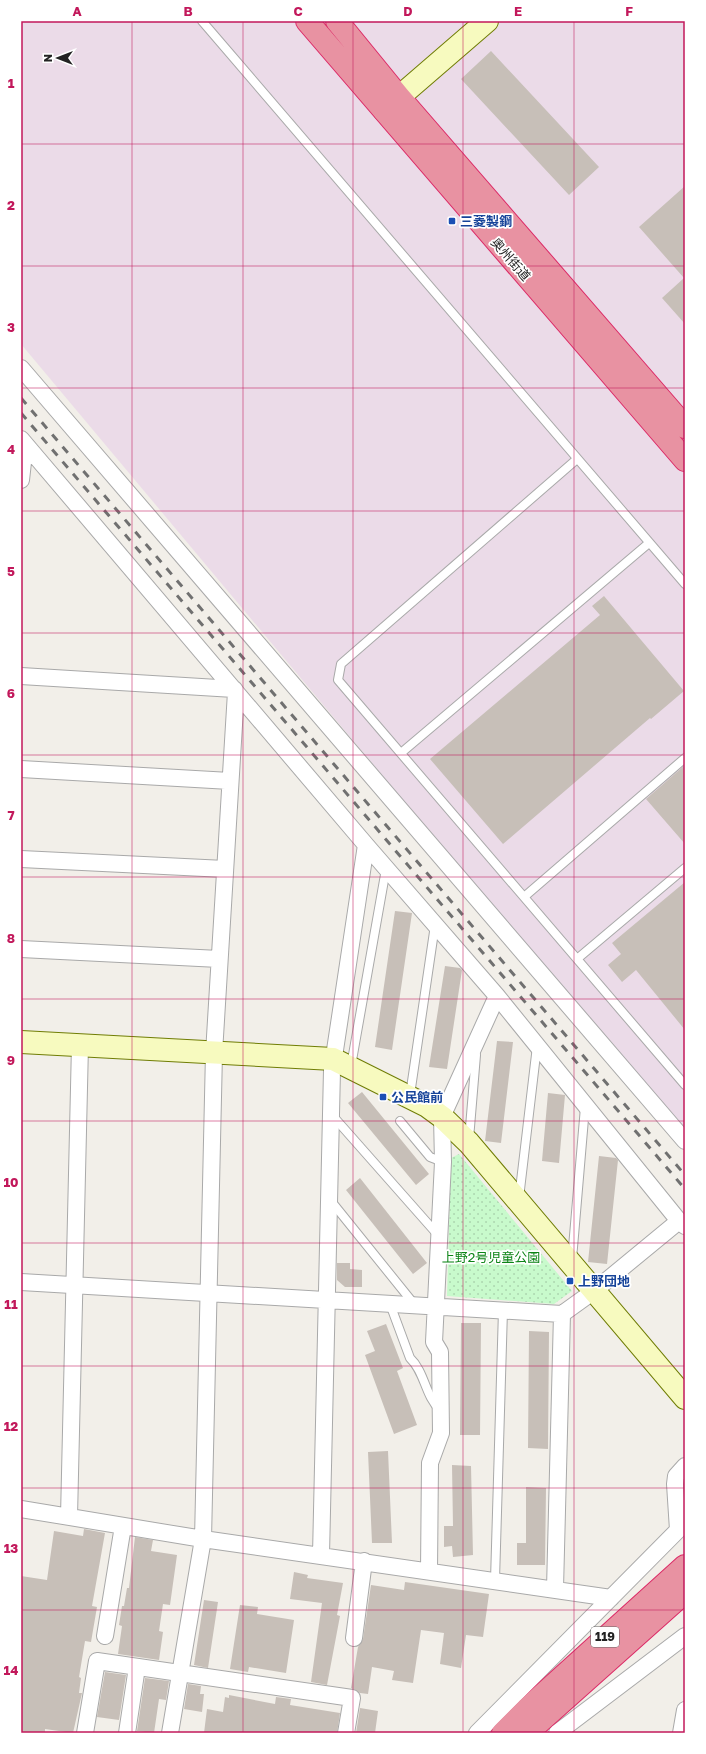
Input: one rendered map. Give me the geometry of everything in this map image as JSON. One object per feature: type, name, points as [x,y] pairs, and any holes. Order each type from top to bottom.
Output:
[{"type":"highway","name":"奥州街道","points":[[307,21],[391,104],[685,428]]},
{"type":"highway","name":"奥州街道","points":[[337,21],[391,104],[685,460]]},
{"type":"highway","points":[[621,1623],[685,1551]]},
{"type":"highway","name":"119","points":[[503,1733],[527,1709],[685,1566]]},
{"type":"highway","name":"119","points":[[541,1729],[685,1592]]},
{"type":"highway","points":[[541,1729],[630,1657],[685,1609]]},
{"type":"street","points":[[391,104],[487,21]]},
{"type":"street","points":[[21,368],[685,1142]]},
{"type":"street","points":[[21,480],[23,441]]},
{"type":"street","points":[[21,1282],[562,1314],[682,1223],[497,996],[366,845],[23,441]]},
{"type":"street","points":[[21,676],[234,689]]},
{"type":"street","points":[[170,1733],[203,1539],[214,1052],[236,692],[234,689]]},
{"type":"street","points":[[21,768],[230,781]]},
{"type":"street","points":[[321,1555],[331,1113],[342,1064],[366,845]]},
{"type":"street","points":[[21,859],[225,869]]},
{"type":"street","points":[[21,949],[219,959]]},
{"type":"street","points":[[429,1571],[430,1463],[441,1433],[440,1352],[434,1342],[443,1162],[442,1117],[497,996]]},
{"type":"street","points":[[21,1042],[214,1052],[342,1064],[410,1098],[442,1117],[468,1144],[685,1398]]},
{"type":"street","points":[[69,1517],[80,1045]]},
{"type":"street","points":[[555,1589],[562,1314]]},
{"type":"street","points":[[477,1733],[682,1527],[675,1484],[676,1476],[685,1466]]},
{"type":"street","points":[[21,1509],[203,1539],[364,1561],[611,1598]]},
{"type":"street","points":[[105,1636],[123,1526]]},
{"type":"street","points":[[354,1638],[364,1561]]},
{"type":"street","points":[[541,1729],[685,1636]]},
{"type":"street","points":[[85,1733],[97,1661],[352,1698],[346,1733]]},
{"type":"street","points":[[127,1733],[137,1667]]},
{"type":"street","points":[[681,1733],[685,1710]]},
{"type":"lane","points":[[202,21],[685,584]]},
{"type":"lane","points":[[577,459],[341,664],[338,680],[685,1085]]},
{"type":"lane","points":[[401,753],[649,543]]},
{"type":"lane","points":[[524,897],[685,758]]},
{"type":"lane","points":[[342,1064],[386,868]]},
{"type":"lane","points":[[577,959],[685,868]]},
{"type":"lane","points":[[410,1098],[435,924]]},
{"type":"lane","points":[[468,1144],[477,1040]]},
{"type":"lane","points":[[519,1203],[537,1045]]},
{"type":"lane","points":[[571,1264],[585,1105]]},
{"type":"lane","points":[[331,1113],[440,1238]]},
{"type":"lane","points":[[400,1121],[430,1157],[443,1162]]},
{"type":"lane","points":[[329,1198],[414,1305]]},
{"type":"lane","points":[[390,1304],[410,1358],[416,1364],[433,1404],[440,1411]]},
{"type":"lane","points":[[495,1580],[503,1310]]},
{"type":"shaded area","points":[[21,21],[685,21],[685,1137],[21,344]]},
{"type":"green space","name":"上野2号児童公園","points":[[459,1154],[572,1291],[554,1304],[447,1296],[451,1158]]},
{"type":"building","points":[[491,51],[599,167],[569,195],[461,79]]},
{"type":"building","points":[[685,186],[685,324],[662,298],[684,278],[639,227]]},
{"type":"building","points":[[604,596],[684,691],[651,719],[650,718],[503,844],[430,759],[600,615],[592,606]]},
{"type":"building","points":[[685,765],[685,844],[646,799]]},
{"type":"building","points":[[685,882],[685,1030],[636,970],[622,982],[608,965],[621,954],[612,943]]},
{"type":"building","points":[[395,911],[412,913],[392,1050],[375,1047]]},
{"type":"building","points":[[445,966],[460,968],[462,970],[447,1069],[429,1067]]},
{"type":"building","points":[[497,1041],[513,1042],[501,1143],[485,1141]]},
{"type":"building","points":[[362,1092],[429,1174],[416,1185],[348,1103]]},
{"type":"building","points":[[548,1093],[565,1095],[559,1163],[542,1161]]},
{"type":"building","points":[[599,1156],[616,1158],[618,1160],[607,1264],[588,1262]]},
{"type":"building","points":[[360,1178],[427,1263],[413,1274],[346,1190]]},
{"type":"building","points":[[337,1263],[350,1263],[350,1269],[362,1270],[362,1287],[345,1287],[337,1280]]},
{"type":"building","points":[[461,1323],[481,1323],[480,1435],[460,1435]]},
{"type":"building","points":[[386,1324],[403,1368],[397,1371],[417,1425],[394,1434],[365,1355],[375,1351],[367,1331]]},
{"type":"building","points":[[529,1331],[549,1332],[548,1449],[528,1448]]},
{"type":"building","points":[[388,1451],[392,1543],[372,1543],[368,1452]]},
{"type":"building","points":[[452,1465],[471,1466],[473,1555],[453,1557],[452,1546],[444,1547],[444,1526],[453,1526]]},
{"type":"building","points":[[526,1487],[546,1488],[545,1565],[517,1565],[517,1543],[526,1543]]},
{"type":"building","points":[[84,1529],[105,1533],[92,1606],[97,1607],[91,1642],[85,1641],[79,1677],[81,1678],[79,1693],[82,1693],[73,1733],[45,1729],[45,1733],[21,1733],[21,1576],[47,1580],[54,1531],[83,1536]]},
{"type":"building","points":[[135,1537],[153,1540],[151,1551],[177,1555],[170,1605],[163,1604],[159,1631],[163,1632],[159,1660],[118,1654],[122,1626],[119,1625],[122,1606],[124,1606],[127,1588],[129,1588]]},
{"type":"building","points":[[294,1572],[308,1575],[307,1578],[343,1583],[337,1615],[340,1616],[327,1685],[311,1682],[322,1603],[290,1599]]},
{"type":"building","points":[[405,1582],[489,1594],[483,1637],[466,1635],[461,1668],[440,1664],[444,1633],[421,1630],[413,1683],[392,1680],[394,1671],[372,1667],[368,1694],[360,1693],[351,1688],[358,1647],[363,1639],[371,1585],[404,1590]]},
{"type":"building","points":[[204,1600],[218,1602],[208,1668],[194,1665]]},
{"type":"building","points":[[240,1605],[258,1607],[257,1614],[294,1620],[286,1673],[249,1667],[248,1672],[230,1669]]},
{"type":"building","points":[[105,1672],[126,1675],[119,1720],[97,1717]]},
{"type":"building","points":[[145,1678],[169,1681],[166,1700],[159,1699],[154,1733],[137,1731]]},
{"type":"building","points":[[188,1684],[201,1686],[200,1694],[204,1694],[202,1712],[184,1709]]},
{"type":"building","points":[[229,1695],[275,1704],[276,1697],[291,1699],[290,1705],[340,1713],[337,1733],[204,1733],[207,1709],[223,1712],[225,1697],[229,1698]]},
{"type":"building","points":[[360,1708],[378,1711],[375,1733],[356,1733]]},
{"type":"railway","points":[[21,398],[685,1175]]},
{"type":"railway","points":[[21,413],[685,1189]]},
{"type":"place","name":"三菱製鋼","points":[[452,221]]},
{"type":"place","name":"公民館前","points":[[383,1097]]},
{"type":"place","name":"上野団地","points":[[570,1281]]}]
